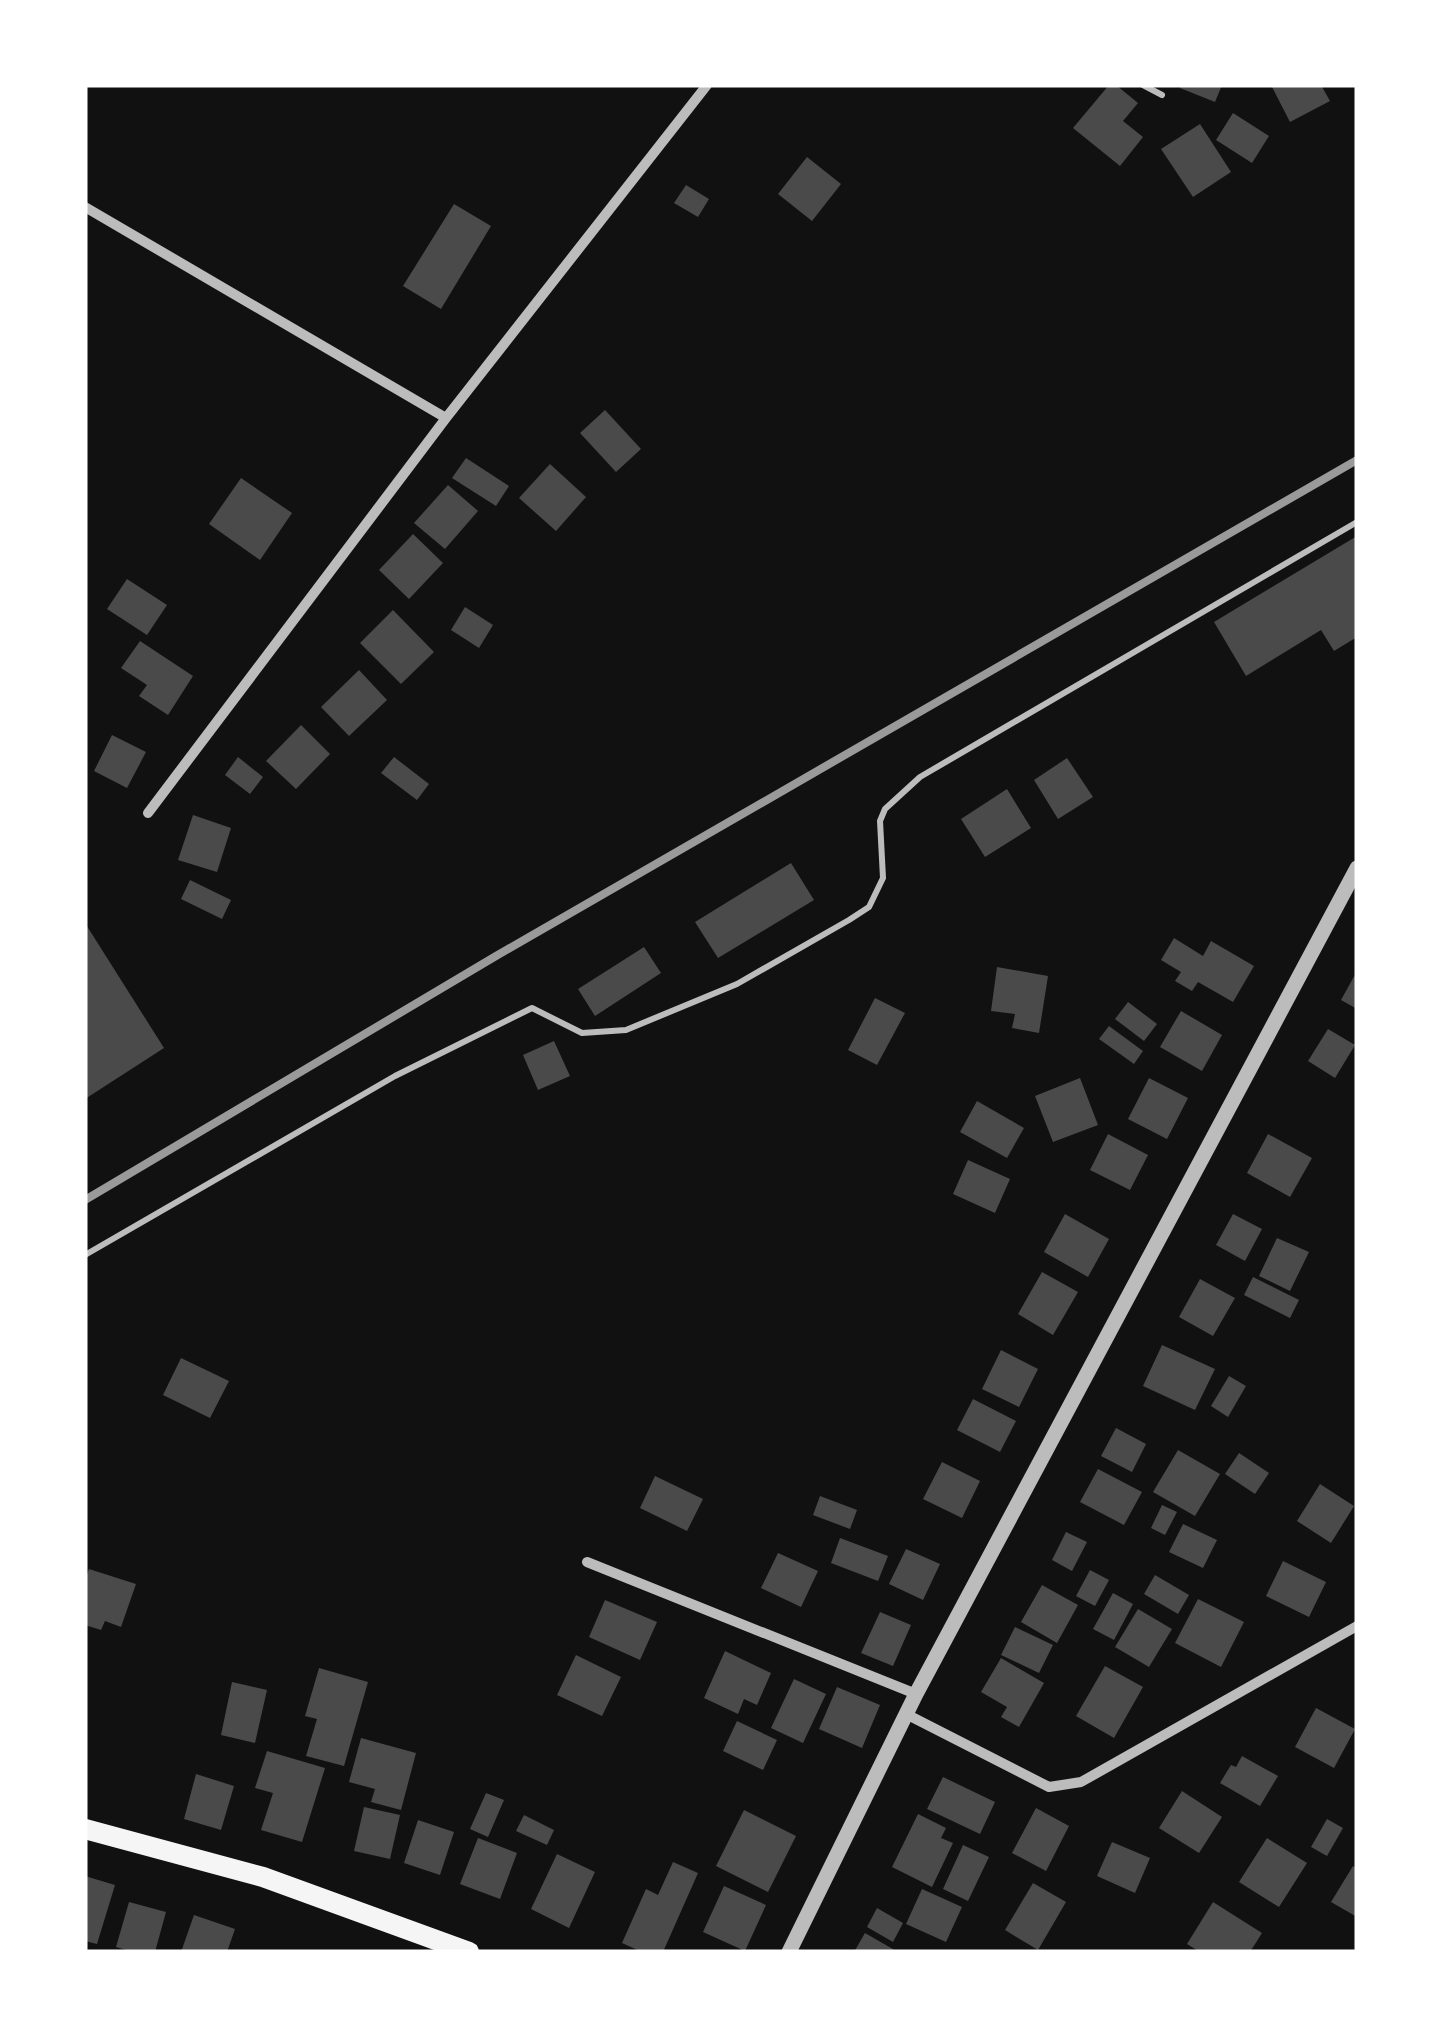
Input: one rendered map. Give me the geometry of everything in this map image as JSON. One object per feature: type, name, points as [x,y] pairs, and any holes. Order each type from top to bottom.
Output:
[{"type":"main road","points":[[85,1829],[263,1878],[468,1952]]},
{"type":"street","points":[[148,813],[446,418],[707,85]]},
{"type":"street","points":[[85,207],[446,418]]},
{"type":"street","points":[[788,1952],[916,1694],[1357,868]]},
{"type":"street","points":[[587,1562],[916,1694]]},
{"type":"street","points":[[906,1714],[1049,1787],[1065,1786],[1081,1782],[1357,1626]]},
{"type":"lane","points":[[1144,85],[1162,95]]},
{"type":"lane","points":[[85,1256],[395,1076],[532,1008],[582,1033],[626,1030],[736,984],[833,929],[868,907],[882,878],[880,821],[885,808],[920,777],[1357,522]]},
{"type":"building","points":[[1109,85],[1116,85],[1138,103],[1123,121],[1143,137],[1120,166],[1073,128]]},
{"type":"building","points":[[1222,85],[1215,102],[1180,88]]},
{"type":"building","points":[[1271,85],[1321,85],[1330,101],[1290,122]]},
{"type":"building","points":[[1233,113],[1269,136],[1252,163],[1216,140]]},
{"type":"building","points":[[1200,124],[1231,172],[1193,197],[1161,149]]},
{"type":"building","points":[[807,157],[841,184],[812,221],[778,194]]},
{"type":"building","points":[[686,185],[709,199],[698,217],[674,203]]},
{"type":"building","points":[[454,204],[491,226],[441,309],[403,286]]},
{"type":"building","points":[[605,410],[641,449],[616,472],[580,433]]},
{"type":"building","points":[[466,458],[509,486],[496,506],[452,478]]},
{"type":"building","points":[[550,464],[586,497],[556,531],[519,498]]},
{"type":"building","points":[[241,478],[292,513],[260,560],[209,524]]},
{"type":"building","points":[[448,485],[478,511],[445,549],[414,523]]},
{"type":"building","points":[[413,534],[443,563],[409,599],[379,570]]},
{"type":"building","points":[[1357,536],[1357,637],[1334,651],[1321,630],[1246,676],[1214,622]]},
{"type":"building","points":[[127,579],[167,605],[147,635],[107,609]]},
{"type":"building","points":[[465,607],[493,625],[479,648],[451,630]]},
{"type":"building","points":[[393,610],[434,652],[401,684],[360,643]]},
{"type":"building","points":[[140,641],[193,676],[168,715],[139,696],[147,685],[121,668]]},
{"type":"building","points":[[359,670],[387,700],[349,736],[321,707]]},
{"type":"building","points":[[301,725],[330,754],[296,789],[266,761]]},
{"type":"building","points":[[112,735],[146,752],[127,788],[94,771]]},
{"type":"building","points":[[238,757],[263,777],[250,794],[225,775]]},
{"type":"building","points":[[394,757],[429,784],[417,800],[381,773]]},
{"type":"building","points":[[1067,758],[1093,797],[1058,819],[1034,780]]},
{"type":"building","points":[[1007,789],[1031,828],[985,857],[961,819]]},
{"type":"building","points":[[193,815],[231,828],[217,872],[178,860]]},
{"type":"building","points":[[791,863],[814,900],[718,958],[695,922]]},
{"type":"building","points":[[190,880],[231,900],[222,919],[181,899]]},
{"type":"building","points":[[85,923],[164,1048],[85,1099]]},
{"type":"building","points":[[1174,938],[1203,956],[1211,941],[1254,966],[1233,1002],[1198,982],[1192,991],[1175,981],[1181,972],[1161,960]]},
{"type":"building","points":[[644,947],[661,973],[595,1016],[578,989]]},
{"type":"building","points":[[997,967],[1048,976],[1039,1033],[1012,1028],[1015,1014],[991,1011]]},
{"type":"building","points":[[1357,971],[1357,1009],[1341,1000]]},
{"type":"building","points":[[875,998],[905,1013],[877,1065],[848,1050]]},
{"type":"building","points":[[1128,1002],[1157,1024],[1144,1041],[1115,1019]]},
{"type":"building","points":[[1181,1011],[1222,1035],[1202,1071],[1160,1047]]},
{"type":"building","points":[[1109,1026],[1143,1051],[1134,1064],[1099,1039]]},
{"type":"building","points":[[1328,1029],[1355,1045],[1335,1078],[1308,1061]]},
{"type":"building","points":[[554,1041],[570,1076],[538,1090],[523,1055]]},
{"type":"building","points":[[1080,1078],[1098,1125],[1053,1142],[1035,1096]]},
{"type":"building","points":[[1149,1078],[1188,1098],[1167,1139],[1128,1119]]},
{"type":"building","points":[[977,1101],[1024,1128],[1007,1158],[960,1132]]},
{"type":"building","points":[[1108,1134],[1148,1155],[1130,1190],[1090,1170]]},
{"type":"building","points":[[1268,1134],[1312,1158],[1290,1197],[1247,1173]]},
{"type":"building","points":[[968,1160],[1010,1179],[995,1213],[953,1194]]},
{"type":"building","points":[[1065,1214],[1109,1239],[1088,1277],[1044,1252]]},
{"type":"building","points":[[1233,1214],[1262,1229],[1245,1261],[1216,1245]]},
{"type":"building","points":[[1277,1238],[1309,1252],[1290,1291],[1259,1276]]},
{"type":"building","points":[[1042,1272],[1078,1292],[1053,1335],[1018,1314]]},
{"type":"building","points":[[1253,1277],[1299,1300],[1290,1318],[1244,1295]]},
{"type":"building","points":[[1200,1279],[1235,1298],[1213,1336],[1179,1317]]},
{"type":"building","points":[[1162,1345],[1215,1369],[1195,1410],[1143,1386]]},
{"type":"building","points":[[1001,1350],[1038,1369],[1019,1407],[982,1389]]},
{"type":"building","points":[[181,1358],[229,1381],[210,1418],[163,1395]]},
{"type":"building","points":[[1229,1376],[1246,1386],[1228,1417],[1211,1406]]},
{"type":"building","points":[[973,1399],[1016,1421],[1000,1452],[957,1430]]},
{"type":"building","points":[[1116,1428],[1146,1444],[1132,1472],[1101,1456]]},
{"type":"building","points":[[1178,1450],[1220,1474],[1195,1516],[1153,1492]]},
{"type":"building","points":[[1239,1453],[1269,1473],[1255,1494],[1225,1474]]},
{"type":"building","points":[[942,1462],[980,1481],[962,1518],[923,1499]]},
{"type":"building","points":[[1098,1469],[1142,1492],[1124,1525],[1080,1502]]},
{"type":"building","points":[[655,1476],[703,1499],[687,1531],[640,1508]]},
{"type":"building","points":[[1320,1484],[1354,1506],[1331,1543],[1297,1521]]},
{"type":"building","points":[[820,1496],[857,1510],[850,1529],[813,1515]]},
{"type":"building","points":[[1162,1505],[1177,1512],[1165,1535],[1151,1528]]},
{"type":"building","points":[[1183,1524],[1217,1540],[1203,1568],[1169,1552]]},
{"type":"building","points":[[1066,1532],[1087,1542],[1072,1571],[1052,1560]]},
{"type":"building","points":[[840,1538],[888,1556],[878,1581],[831,1563]]},
{"type":"building","points":[[906,1549],[940,1564],[923,1600],[889,1584]]},
{"type":"building","points":[[778,1553],[818,1571],[801,1607],[761,1588]]},
{"type":"building","points":[[1283,1561],[1326,1582],[1309,1617],[1266,1596]]},
{"type":"building","points":[[89,1569],[136,1584],[121,1627],[105,1621],[101,1630],[85,1625],[85,1580]]},
{"type":"building","points":[[1090,1570],[1109,1580],[1095,1606],[1076,1596]]},
{"type":"building","points":[[1155,1575],[1189,1595],[1178,1614],[1144,1594]]},
{"type":"building","points":[[1042,1585],[1078,1605],[1057,1643],[1021,1622]]},
{"type":"building","points":[[1113,1593],[1133,1604],[1114,1640],[1093,1629]]},
{"type":"building","points":[[1198,1599],[1244,1622],[1221,1667],[1175,1643]]},
{"type":"building","points":[[605,1600],[657,1622],[640,1660],[589,1637]]},
{"type":"building","points":[[1138,1609],[1172,1629],[1149,1667],[1115,1647]]},
{"type":"building","points":[[880,1612],[911,1625],[893,1666],[861,1653]]},
{"type":"building","points":[[1015,1627],[1053,1645],[1039,1673],[1001,1655]]},
{"type":"building","points":[[725,1651],[771,1673],[757,1705],[744,1699],[738,1714],[704,1698]]},
{"type":"building","points":[[576,1655],[621,1677],[602,1716],[557,1695]]},
{"type":"building","points":[[1001,1658],[1044,1683],[1019,1727],[1001,1717],[1007,1707],[981,1692]]},
{"type":"building","points":[[1105,1666],[1143,1687],[1114,1738],[1076,1716]]},
{"type":"building","points":[[319,1668],[368,1682],[344,1766],[306,1756],[317,1719],[305,1716]]},
{"type":"building","points":[[794,1679],[826,1694],[803,1743],[771,1728]]},
{"type":"building","points":[[232,1682],[267,1690],[255,1743],[221,1735]]},
{"type":"building","points":[[837,1687],[880,1705],[862,1748],[819,1729]]},
{"type":"building","points":[[1316,1708],[1355,1729],[1334,1768],[1295,1747]]},
{"type":"building","points":[[737,1721],[777,1740],[763,1770],[723,1751]]},
{"type":"building","points":[[361,1738],[416,1753],[401,1810],[371,1802],[375,1789],[349,1782]]},
{"type":"building","points":[[267,1751],[325,1768],[302,1842],[261,1830],[273,1793],[255,1788]]},
{"type":"building","points":[[1242,1756],[1278,1776],[1260,1806],[1220,1783]]},
{"type":"building","points":[[196,1774],[234,1786],[221,1830],[184,1819]]},
{"type":"building","points":[[943,1777],[995,1802],[980,1834],[927,1809]]},
{"type":"building","points":[[1182,1791],[1222,1817],[1199,1853],[1159,1828]]},
{"type":"building","points":[[486,1793],[504,1800],[488,1837],[470,1829]]},
{"type":"building","points":[[364,1807],[400,1815],[390,1859],[354,1851]]},
{"type":"building","points":[[1036,1808],[1069,1826],[1046,1871],[1012,1853]]},
{"type":"building","points":[[744,1810],[796,1836],[768,1892],[716,1866]]},
{"type":"building","points":[[918,1814],[946,1828],[941,1838],[953,1843],[932,1887],[892,1867]]},
{"type":"building","points":[[524,1815],[554,1830],[547,1845],[516,1831]]},
{"type":"building","points":[[1327,1819],[1343,1828],[1327,1856],[1311,1847]]},
{"type":"building","points":[[418,1820],[454,1832],[440,1875],[404,1863]]},
{"type":"building","points":[[478,1838],[517,1853],[500,1899],[460,1884]]},
{"type":"building","points":[[1267,1838],[1307,1863],[1279,1907],[1239,1882]]},
{"type":"building","points":[[1112,1842],[1150,1858],[1135,1893],[1097,1876]]},
{"type":"building","points":[[963,1845],[989,1857],[968,1901],[943,1889]]},
{"type":"building","points":[[557,1854],[595,1872],[569,1928],[531,1909]]},
{"type":"building","points":[[673,1862],[698,1873],[663,1952],[642,1952],[622,1943],[646,1889],[658,1895]]},
{"type":"building","points":[[1353,1866],[1357,1869],[1357,1917],[1331,1902]]},
{"type":"building","points":[[85,1876],[115,1885],[97,1944],[85,1941]]},
{"type":"building","points":[[1033,1883],[1066,1902],[1038,1950],[1005,1930]]},
{"type":"building","points":[[724,1886],[766,1905],[745,1951],[703,1932]]},
{"type":"building","points":[[922,1889],[962,1907],[946,1942],[906,1924]]},
{"type":"building","points":[[129,1902],[166,1912],[155,1952],[116,1947]]},
{"type":"building","points":[[1213,1902],[1262,1933],[1250,1952],[1200,1952],[1187,1944]]},
{"type":"building","points":[[877,1908],[903,1923],[893,1942],[867,1927]]},
{"type":"building","points":[[194,1915],[235,1929],[227,1952],[181,1952]]},
{"type":"building","points":[[865,1933],[898,1952],[854,1952]]},
{"type":"railway","points":[[85,1200],[496,956],[1357,460]]}]
